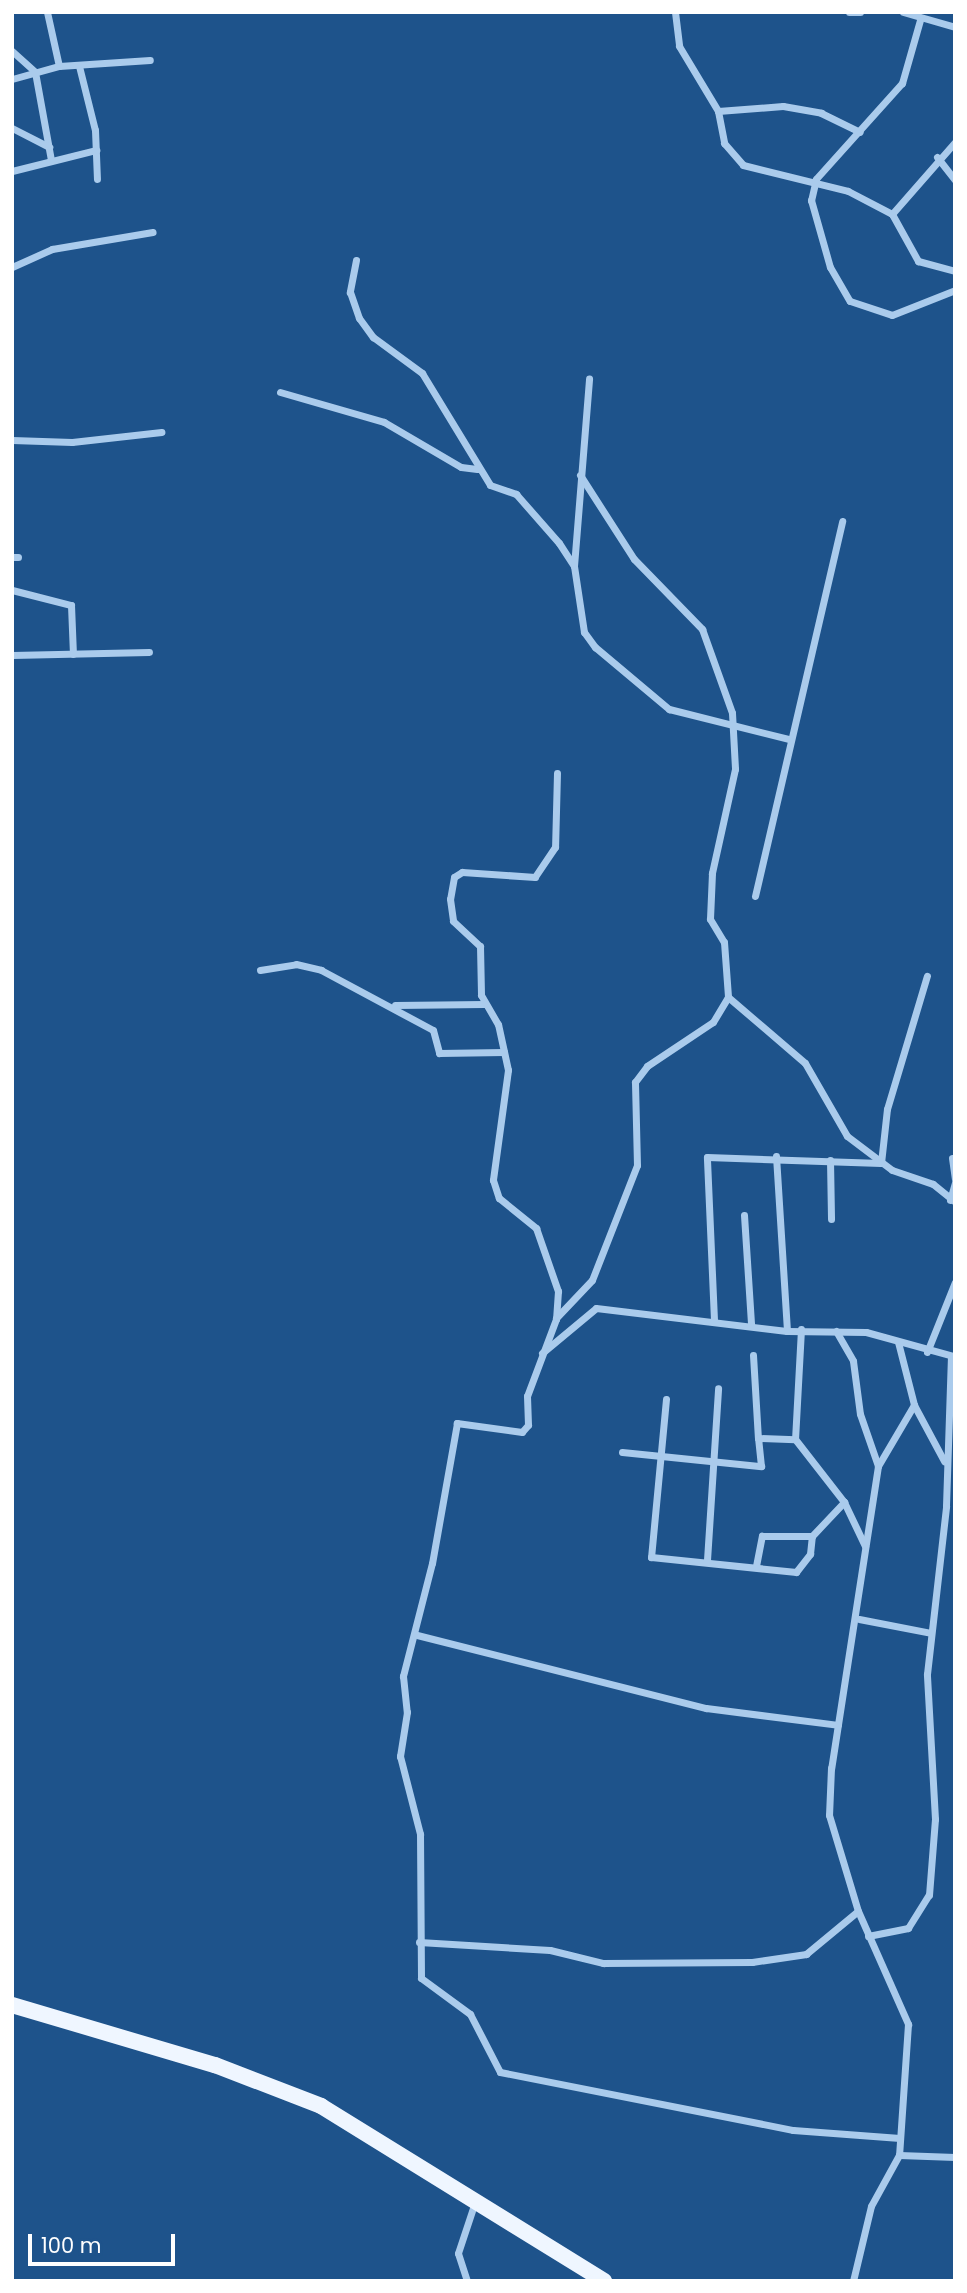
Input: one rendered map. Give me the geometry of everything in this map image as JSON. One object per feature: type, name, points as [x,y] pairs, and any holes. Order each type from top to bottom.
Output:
[{"type":"main road","points":[[12,2006],[215,2065],[321,2106],[604,2281]]},
{"type":"street","points":[[47,12],[59,66]]},
{"type":"street","points":[[675,12],[679,46],[718,111],[724,143],[743,165],[778,178],[816,179],[892,214],[918,261],[955,271]]},
{"type":"street","points":[[849,12],[860,12]]},
{"type":"street","points":[[903,12],[920,20],[955,27]]},
{"type":"street","points":[[920,20],[902,83],[816,179],[811,200],[819,237],[850,302],[892,315],[955,290]]},
{"type":"street","points":[[12,51],[35,72],[51,160]]},
{"type":"street","points":[[12,79],[59,66],[150,60]]},
{"type":"street","points":[[79,66],[96,150],[97,178]]},
{"type":"street","points":[[718,111],[783,106],[821,113],[859,132]]},
{"type":"street","points":[[12,128],[49,147]]},
{"type":"street","points":[[892,214],[937,157],[955,142]]},
{"type":"street","points":[[12,171],[96,150]]},
{"type":"street","points":[[937,157],[955,180]]},
{"type":"street","points":[[12,267],[52,249],[153,232]]},
{"type":"street","points":[[356,260],[350,292],[359,318],[373,337],[422,373],[477,469],[490,485],[516,494],[574,566]]},
{"type":"street","points":[[589,379],[574,566],[584,632],[595,647],[669,709],[734,730],[788,739]]},
{"type":"street","points":[[280,392],[384,422],[461,467],[477,469]]},
{"type":"street","points":[[12,440],[72,442],[162,432]]},
{"type":"street","points":[[556,1319],[592,1280],[637,1165],[635,1082],[647,1066],[713,1022],[728,997],[724,942],[709,919],[712,873],[735,769],[734,730],[702,629],[634,559],[580,475]]},
{"type":"street","points":[[755,896],[788,739],[842,521]]},
{"type":"street","points":[[12,590],[71,605],[73,654]]},
{"type":"street","points":[[12,656],[149,652]]},
{"type":"street","points":[[557,773],[555,847],[535,877],[454,877],[453,921],[480,946],[484,1004],[504,1052],[508,1082],[494,1180],[499,1198],[536,1228],[558,1291],[556,1319],[542,1353],[522,1432],[457,1423],[416,1635],[403,1676],[407,1713],[400,1756],[420,1834],[421,1978],[470,2014],[500,2072],[793,2130],[900,2138]]},
{"type":"street","points":[[260,970],[309,966],[356,993],[395,1005],[433,1030],[439,1053],[504,1052]]},
{"type":"street","points":[[881,1163],[887,1110],[927,976]]},
{"type":"street","points":[[728,997],[805,1063],[847,1136],[881,1163],[933,1184],[952,1201]]},
{"type":"street","points":[[395,1005],[484,1004]]},
{"type":"street","points":[[714,1320],[707,1157],[776,1156],[881,1163]]},
{"type":"street","points":[[776,1156],[787,1331]]},
{"type":"street","points":[[952,1201],[955,1181],[951,1158],[955,1161]]},
{"type":"street","points":[[830,1160],[831,1219]]},
{"type":"street","points":[[744,1216],[751,1324]]},
{"type":"street","points":[[928,1352],[955,1282]]},
{"type":"street","points":[[542,1353],[596,1308],[751,1324],[787,1331],[836,1331],[898,1342],[928,1352],[953,1356],[931,1633],[929,1895],[908,1928],[868,1937]]},
{"type":"street","points":[[801,1329],[795,1439],[844,1502],[865,1546]]},
{"type":"street","points":[[836,1331],[853,1362],[860,1414],[878,1466]]},
{"type":"street","points":[[898,1342],[914,1405],[944,1462]]},
{"type":"street","points":[[622,1452],[761,1465],[753,1354]]},
{"type":"street","points":[[707,1560],[718,1388]]},
{"type":"street","points":[[666,1399],[663,1457],[651,1558],[707,1560],[802,1570],[812,1536],[844,1502]]},
{"type":"street","points":[[853,2281],[871,2206],[899,2155],[908,2024],[858,1911],[829,1815],[838,1725],[859,1619],[865,1546],[878,1466],[914,1405]]},
{"type":"street","points":[[758,1438],[795,1439]]},
{"type":"street","points":[[757,1566],[762,1536],[812,1536]]},
{"type":"street","points":[[859,1619],[931,1633]]},
{"type":"street","points":[[416,1635],[706,1708],[838,1725]]},
{"type":"street","points":[[419,1942],[550,1950],[603,1963],[752,1962],[806,1954],[858,1911]]},
{"type":"street","points":[[899,2155],[955,2157]]},
{"type":"street","points":[[467,2281],[458,2253],[476,2201]]}]
